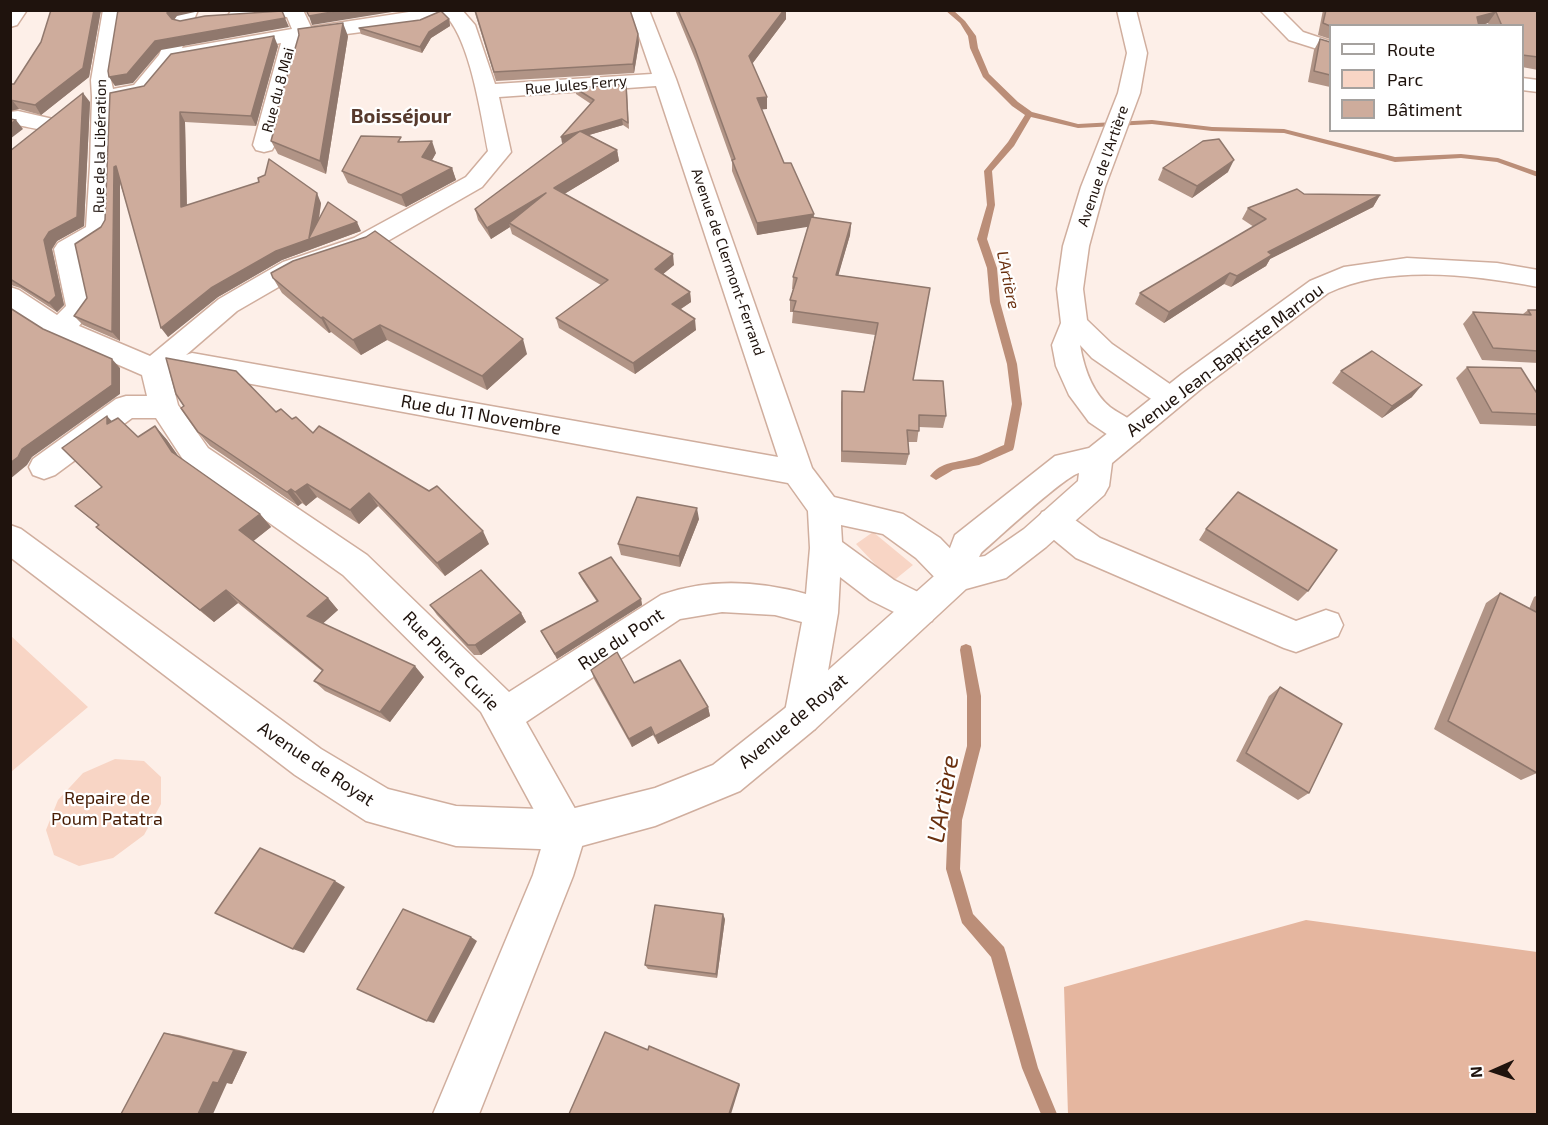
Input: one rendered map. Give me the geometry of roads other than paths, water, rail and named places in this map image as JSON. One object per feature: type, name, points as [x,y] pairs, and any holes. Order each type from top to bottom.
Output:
[{"type":"street","points":[[10,21],[18,10]]},
{"type":"street","name":"Rue de la Libération","points":[[61,328],[80,308],[67,249],[98,230],[95,91],[113,10]]},
{"type":"street","points":[[168,56],[297,34],[422,18],[437,10]]},
{"type":"street","points":[[44,467],[126,407],[161,378],[228,305],[292,268],[363,244],[474,182],[500,152],[487,91],[465,25],[451,10]]},
{"type":"street","name":"Avenue de Clermont-Ferrand","points":[[639,10],[666,79],[798,473],[824,508]]},
{"type":"street","name":"Avenue de l'Artière","points":[[1126,10],[1137,53],[1129,93],[1093,188],[1076,246],[1071,289],[1074,323],[1066,345],[1070,366],[1083,395],[1099,414],[1128,433]]},
{"type":"street","points":[[1269,10],[1296,36],[1329,47]]},
{"type":"street","points":[[95,91],[141,90],[168,56],[186,16],[214,17],[294,11],[297,34]]},
{"type":"street","name":"Rue du 8 Mai","points":[[264,145],[297,34]]},
{"type":"street","name":"Rue Jules Ferry","points":[[487,91],[666,79]]},
{"type":"street","points":[[10,119],[18,117],[37,131],[64,109]]},
{"type":"street","name":"Avenue Jean-Baptiste Marrou","points":[[1097,458],[1170,398],[1280,318],[1299,300],[1319,286],[1344,275],[1407,266],[1497,271],[1538,279]]},
{"type":"street","points":[[10,296],[61,328],[161,378]]},
{"type":"street","points":[[1074,323],[1102,351],[1170,398]]},
{"type":"street","name":"Rue du 11 Novembre","points":[[161,378],[798,473]]},
{"type":"street","name":"Rue Pierre Curie","points":[[161,378],[197,456],[355,565],[494,700],[567,830]]},
{"type":"street","points":[[802,717],[821,613],[826,548],[824,508],[892,523],[928,548],[957,577],[967,545],[1066,464],[1097,458]]},
{"type":"street","name":"Avenue de Royat","points":[[10,538],[308,762],[380,807],[456,826],[567,830],[656,807],[726,778],[802,717],[957,577],[994,568],[1053,521],[1093,486],[1097,458]]},
{"type":"street","points":[[1053,521],[1088,548],[1296,637],[1326,625]]},
{"type":"street","points":[[826,548],[882,590],[920,610]]},
{"type":"street","name":"Rue du Pont","points":[[504,716],[673,605],[722,597],[775,600],[821,613]]},
{"type":"street","points":[[456,1114],[553,876],[567,830]]},
{"type":"waterway","name":"L'Artière","points":[[948,10],[963,22],[972,36],[974,48],[986,75],[1015,104],[1029,114]]},
{"type":"waterway","name":"L'Artière","points":[[936,476],[950,466],[975,462],[1009,447],[1017,404],[1012,364],[995,302],[992,268],[982,239],[991,205],[988,171],[1011,144],[1029,114]]},
{"type":"waterway","points":[[1029,114],[1078,126],[1152,122],[1212,129],[1284,131],[1395,160],[1461,156],[1498,160],[1538,175]]},
{"type":"waterway","name":"L'Artière","points":[[966,650],[974,696],[974,746],[955,820],[953,869],[967,918],[998,953],[1030,1068],[1049,1114]]},
{"type":"district","name":"Boisséjour","points":[[401,116]]},
{"type":"park label","name":"Repaire de Poum Patatra","points":[[107,808]]}]
